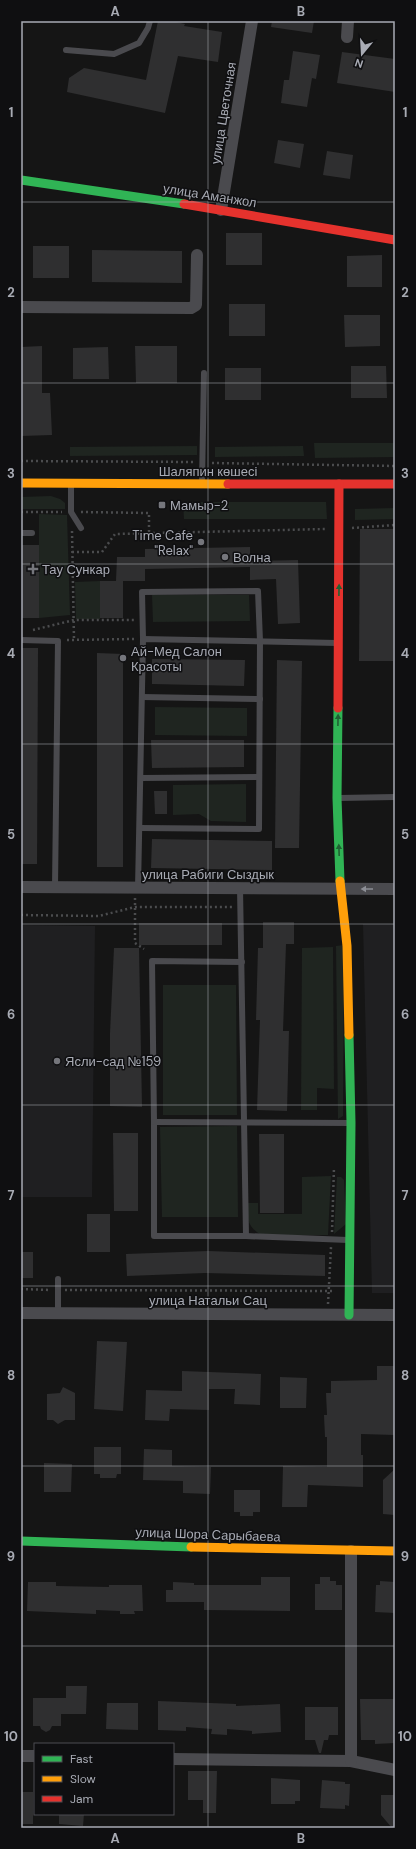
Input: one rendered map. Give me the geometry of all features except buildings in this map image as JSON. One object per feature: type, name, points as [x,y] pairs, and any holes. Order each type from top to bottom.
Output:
[{"type":"street","name":"улица Цветочная","points":[[222,210],[252,21]]},
{"type":"street","points":[[347,37],[348,21]]},
{"type":"street","name":"улица Аманжол","points":[[21,180],[222,210],[395,240]]},
{"type":"street","points":[[21,307],[191,308],[196,305],[197,255]]},
{"type":"street","name":"Шаляпин көшесі","points":[[21,483],[395,484]]},
{"type":"street","points":[[339,484],[340,528],[337,798],[340,889],[347,946],[351,1122],[349,1315]]},
{"type":"street","name":"улица Рабиги Сыздык","points":[[21,887],[395,890]]},
{"type":"street","name":"улица Натальи Сац","points":[[21,1313],[395,1315]]},
{"type":"street","name":"улица Шора Сарыбаева","points":[[21,1541],[102,1543],[221,1549],[395,1551]]},
{"type":"street","points":[[351,1551],[351,1761]]},
{"type":"street","points":[[21,1756],[34,1756]]},
{"type":"street","points":[[174,1759],[351,1761],[395,1770]]},
{"type":"lane","points":[[66,50],[114,54],[139,43],[148,28],[150,21]]},
{"type":"lane","points":[[202,484],[204,373]]},
{"type":"lane","points":[[71,483],[71,512],[81,528]]},
{"type":"lane","points":[[21,533],[32,533]]},
{"type":"lane","points":[[136,888],[140,828],[143,639],[142,592],[258,591],[260,699],[258,829],[140,828]]},
{"type":"lane","points":[[143,639],[338,643]]},
{"type":"lane","points":[[21,640],[58,641],[55,887]]},
{"type":"lane","points":[[142,697],[260,699]]},
{"type":"lane","points":[[140,778],[259,777]]},
{"type":"lane","points":[[337,798],[395,797]]},
{"type":"lane","points":[[240,888],[246,1236]]},
{"type":"lane","points":[[242,962],[152,961],[154,1236],[246,1236],[350,1240]]},
{"type":"lane","points":[[154,1122],[351,1122]]},
{"type":"lane","points":[[58,1279],[58,1313]]},
{"type":"path","points":[[21,462],[202,462],[395,466]]},
{"type":"path","points":[[21,512],[149,512],[149,534]]},
{"type":"path","points":[[71,512],[74,640]]},
{"type":"path","points":[[72,552],[102,552],[116,534],[340,528],[395,525]]},
{"type":"path","points":[[28,631],[74,620],[143,620]]},
{"type":"path","points":[[58,641],[143,639]]},
{"type":"path","points":[[136,888],[135,943],[144,949]]},
{"type":"path","points":[[21,915],[99,916],[135,907],[240,907]]},
{"type":"path","points":[[21,1289],[349,1291]]},
{"type":"shaded area","points":[[314,443],[395,443],[395,457],[315,458]]},
{"type":"shaded area","points":[[197,446],[197,455],[70,456],[70,447]]},
{"type":"shaded area","points":[[303,446],[304,456],[215,457],[215,447]]},
{"type":"shaded area","points":[[51,496],[60,499],[65,503],[65,509],[21,509],[21,497]]},
{"type":"shaded area","points":[[183,502],[326,502],[327,519],[184,519]]},
{"type":"shaded area","points":[[395,508],[395,519],[355,520],[355,509]]},
{"type":"shaded area","points":[[39,514],[67,515],[70,615],[39,618]]},
{"type":"shaded area","points":[[100,581],[100,619],[76,619],[75,582]]},
{"type":"shaded area","points":[[152,595],[249,595],[250,621],[153,622]]},
{"type":"shaded area","points":[[155,707],[247,708],[247,736],[155,735]]},
{"type":"shaded area","points":[[246,784],[246,822],[211,821],[199,814],[173,815],[173,785]]},
{"type":"shaded area","points":[[363,924],[395,924],[395,1293],[372,1293]]},
{"type":"shaded area","name":"Ясли-сад №159","points":[[21,925],[95,926],[92,1197],[21,1197]]},
{"type":"shaded area","points":[[344,945],[343,1116],[338,1119],[336,946]]},
{"type":"shaded area","points":[[333,947],[334,1089],[317,1088],[317,1110],[301,1110],[302,948]]},
{"type":"shaded area","points":[[163,985],[236,985],[237,1115],[163,1115]]},
{"type":"shaded area","points":[[237,1126],[238,1217],[162,1217],[160,1127]]},
{"type":"shaded area","points":[[331,1176],[328,1235],[261,1235],[250,1225],[248,1218],[248,1203],[258,1203],[258,1214],[302,1214],[302,1177]]},
{"type":"shaded area","points":[[337,1177],[341,1177],[344,1180],[346,1224],[334,1234]]},
{"type":"traffic: fast","points":[[21,180],[184,204]]},
{"type":"traffic: fast","points":[[338,708],[337,798],[340,881]]},
{"type":"traffic: fast","points":[[349,1035],[351,1123],[349,1315]]},
{"type":"traffic: fast","points":[[21,1541],[191,1547]]},
{"type":"traffic: slow","points":[[21,483],[228,484]]},
{"type":"traffic: slow","points":[[340,881],[347,946],[349,1035]]},
{"type":"traffic: slow","points":[[191,1547],[395,1551]]},
{"type":"traffic: jam","points":[[184,204],[395,240]]},
{"type":"traffic: jam","points":[[228,484],[395,484]]},
{"type":"traffic: jam","points":[[338,708],[339,484]]},
{"type":"place","name":"Мамыр-2","points":[[162,505]]},
{"type":"place","name":"Time Cafe \"Relax\"","points":[[201,542]]},
{"type":"place","name":"Волна","points":[[225,557]]},
{"type":"place","name":"Тау Сункар","points":[[33,569]]},
{"type":"place","name":"Ай-Мед Салон Красоты","points":[[123,658]]},
{"type":"place","name":"Ясли-сад №159","points":[[57,1061]]}]
